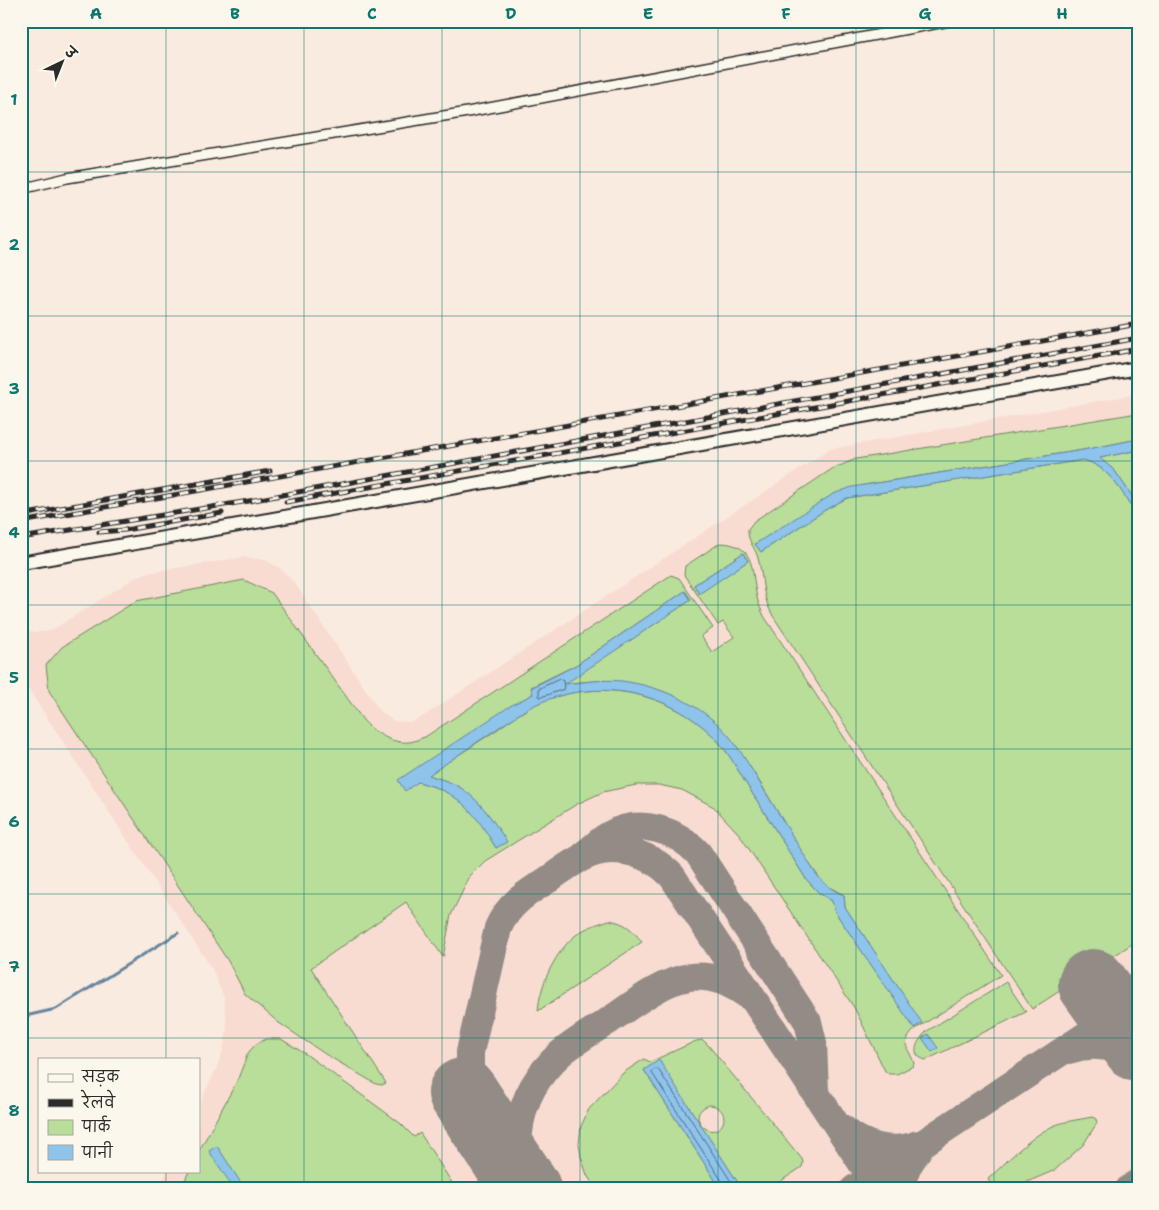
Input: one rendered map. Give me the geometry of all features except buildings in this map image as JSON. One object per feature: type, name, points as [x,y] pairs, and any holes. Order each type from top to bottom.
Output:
[{"type":"street","points":[[21,189],[77,176],[472,111],[950,21]]},
{"type":"street","points":[[21,563],[1138,368]]},
{"type":"shaded area","points":[[1138,394],[1138,1189],[159,1189],[167,1172],[200,1172],[200,1103],[217,1067],[224,1046],[227,1028],[224,998],[212,969],[21,678],[21,627],[33,632],[52,630],[136,577],[146,573],[244,557],[265,560],[280,568],[294,582],[380,711],[394,721],[411,722],[422,717],[830,449]]},
{"type":"green space","points":[[1138,413],[1138,439],[1083,450],[864,485],[755,544],[761,552],[825,510],[847,498],[1083,460],[1093,463],[1109,475],[1122,491],[1138,517],[1138,940],[1032,1009],[773,616],[766,601],[758,558],[749,537],[748,529],[754,521],[832,469],[856,459]]},
{"type":"green space","points":[[1138,450],[1138,505],[1115,471],[1099,458]]},
{"type":"green space","points":[[720,543],[733,545],[747,555],[751,562],[758,603],[764,616],[1001,975],[914,1030],[906,1043],[914,1063],[913,1066],[897,1074],[889,1074],[885,1071],[855,1009],[739,834],[714,807],[682,790],[659,785],[636,785],[603,792],[577,804],[485,861],[470,876],[451,915],[443,957],[406,902],[311,968],[386,1083],[382,1085],[376,1084],[325,1054],[279,1023],[245,994],[228,961],[49,691],[46,665],[62,647],[136,601],[244,580],[272,593],[367,724],[389,739],[411,742],[425,737],[671,575],[679,578],[713,628],[701,636],[712,652],[734,637],[723,622],[718,625],[684,575],[685,566]],"holes":[[[743,553],[748,561],[699,593],[694,585]],[[685,591],[691,600],[564,684],[590,681],[615,682],[639,685],[662,691],[684,701],[704,714],[723,731],[750,767],[799,848],[821,880],[844,895],[845,907],[921,1023],[915,1028],[835,912],[832,901],[819,893],[806,879],[724,749],[697,722],[676,709],[654,699],[631,693],[607,690],[583,691],[559,696],[536,704],[526,710],[428,775],[455,785],[466,792],[483,808],[506,842],[496,848],[478,818],[466,805],[435,787],[418,782],[522,700],[533,694],[531,687],[576,665]]]},
{"type":"green space","points":[[609,920],[628,927],[642,942],[538,1011],[545,980],[561,950],[580,932]]},
{"type":"green space","points":[[1006,982],[1026,1012],[926,1060],[920,1058],[916,1047],[927,1031]]},
{"type":"green space","points":[[266,1039],[281,1039],[307,1055],[400,1123],[414,1137],[420,1133],[456,1189],[181,1189],[189,1172],[200,1172],[200,1149],[237,1081],[248,1053],[256,1044]]},
{"type":"green space","points":[[703,1040],[708,1045],[802,1159],[802,1167],[769,1189],[742,1189],[659,1061],[644,1070],[721,1189],[596,1189],[587,1175],[579,1144],[581,1126],[589,1109],[623,1073],[644,1059],[650,1062],[696,1041]],"holes":[[[712,1105],[721,1110],[724,1116],[723,1123],[718,1129],[713,1130],[702,1126],[698,1115],[701,1110]]]},
{"type":"green space","points":[[1092,1117],[1096,1119],[1097,1123],[1083,1145],[1055,1170],[1011,1189],[993,1189],[988,1179],[1042,1132],[1066,1122]]},
{"type":"water","points":[[1138,439],[1138,450],[1100,458],[1115,471],[1138,505],[1138,517],[1122,491],[1109,475],[1093,463],[1083,460],[847,498],[825,510],[761,552],[755,544],[833,494],[852,487],[1083,450]]},
{"type":"water","points":[[743,553],[748,561],[699,594],[694,585]]},
{"type":"water","points":[[685,591],[691,600],[565,684],[615,680],[652,687],[694,706],[719,725],[744,756],[814,871],[827,885],[844,895],[845,907],[922,1023],[914,1028],[835,912],[832,901],[819,893],[806,879],[724,749],[697,722],[676,709],[654,699],[608,690],[584,691],[560,696],[527,709],[429,775],[454,784],[478,802],[507,842],[496,848],[473,814],[456,798],[433,786],[418,782],[405,791],[398,780],[510,706],[533,694],[531,688],[576,665]]},
{"type":"water","points":[[928,1034],[938,1048],[932,1052],[922,1038]]},
{"type":"water","points":[[659,1060],[742,1189],[721,1189],[644,1070]]},
{"type":"water","points":[[217,1146],[245,1189],[234,1189],[209,1151]]},
{"type":"waterway","points":[[21,1017],[56,1009],[178,933]]},
{"type":"taxiway","points":[[586,853],[611,834],[622,829],[634,827],[646,827],[669,833],[679,838],[698,853],[808,1022],[813,1043],[815,1091]]},
{"type":"taxiway","points":[[477,1113],[470,1080],[470,1052],[498,928],[502,920],[513,905],[526,894],[578,860],[588,855],[610,850],[633,853],[654,862],[672,876],[879,1189]]},
{"type":"taxiway","points":[[522,1183],[518,1146],[523,1110],[527,1098],[545,1069],[565,1050],[647,995],[679,979],[698,976],[707,977],[729,984],[750,997]]},
{"type":"taxiway","points":[[854,1189],[1138,1001]]},
{"type":"taxiway","points":[[1069,1050],[1087,1046],[1105,1047],[1122,1051],[1138,1060]]},
{"type":"taxiway","points":[[842,1128],[859,1140],[878,1147],[898,1149],[918,1144]]},
{"type":"taxiway","points":[[900,1189],[907,1167],[920,1147]]},
{"type":"taxiway","points":[[1129,1189],[1138,1183]]},
{"type":"runway","points":[[1093,984],[1138,1047]]},
{"type":"runway","points":[[463,1093],[526,1189]]},
{"type":"railway","points":[[21,522],[1138,324]]},
{"type":"railway","points":[[21,538],[249,501],[1138,338]]},
{"type":"railway","points":[[286,502],[1138,349]]},
{"type":"railway","points":[[21,515],[270,471]]},
{"type":"railway","points":[[99,532],[125,530],[222,513]]}]
